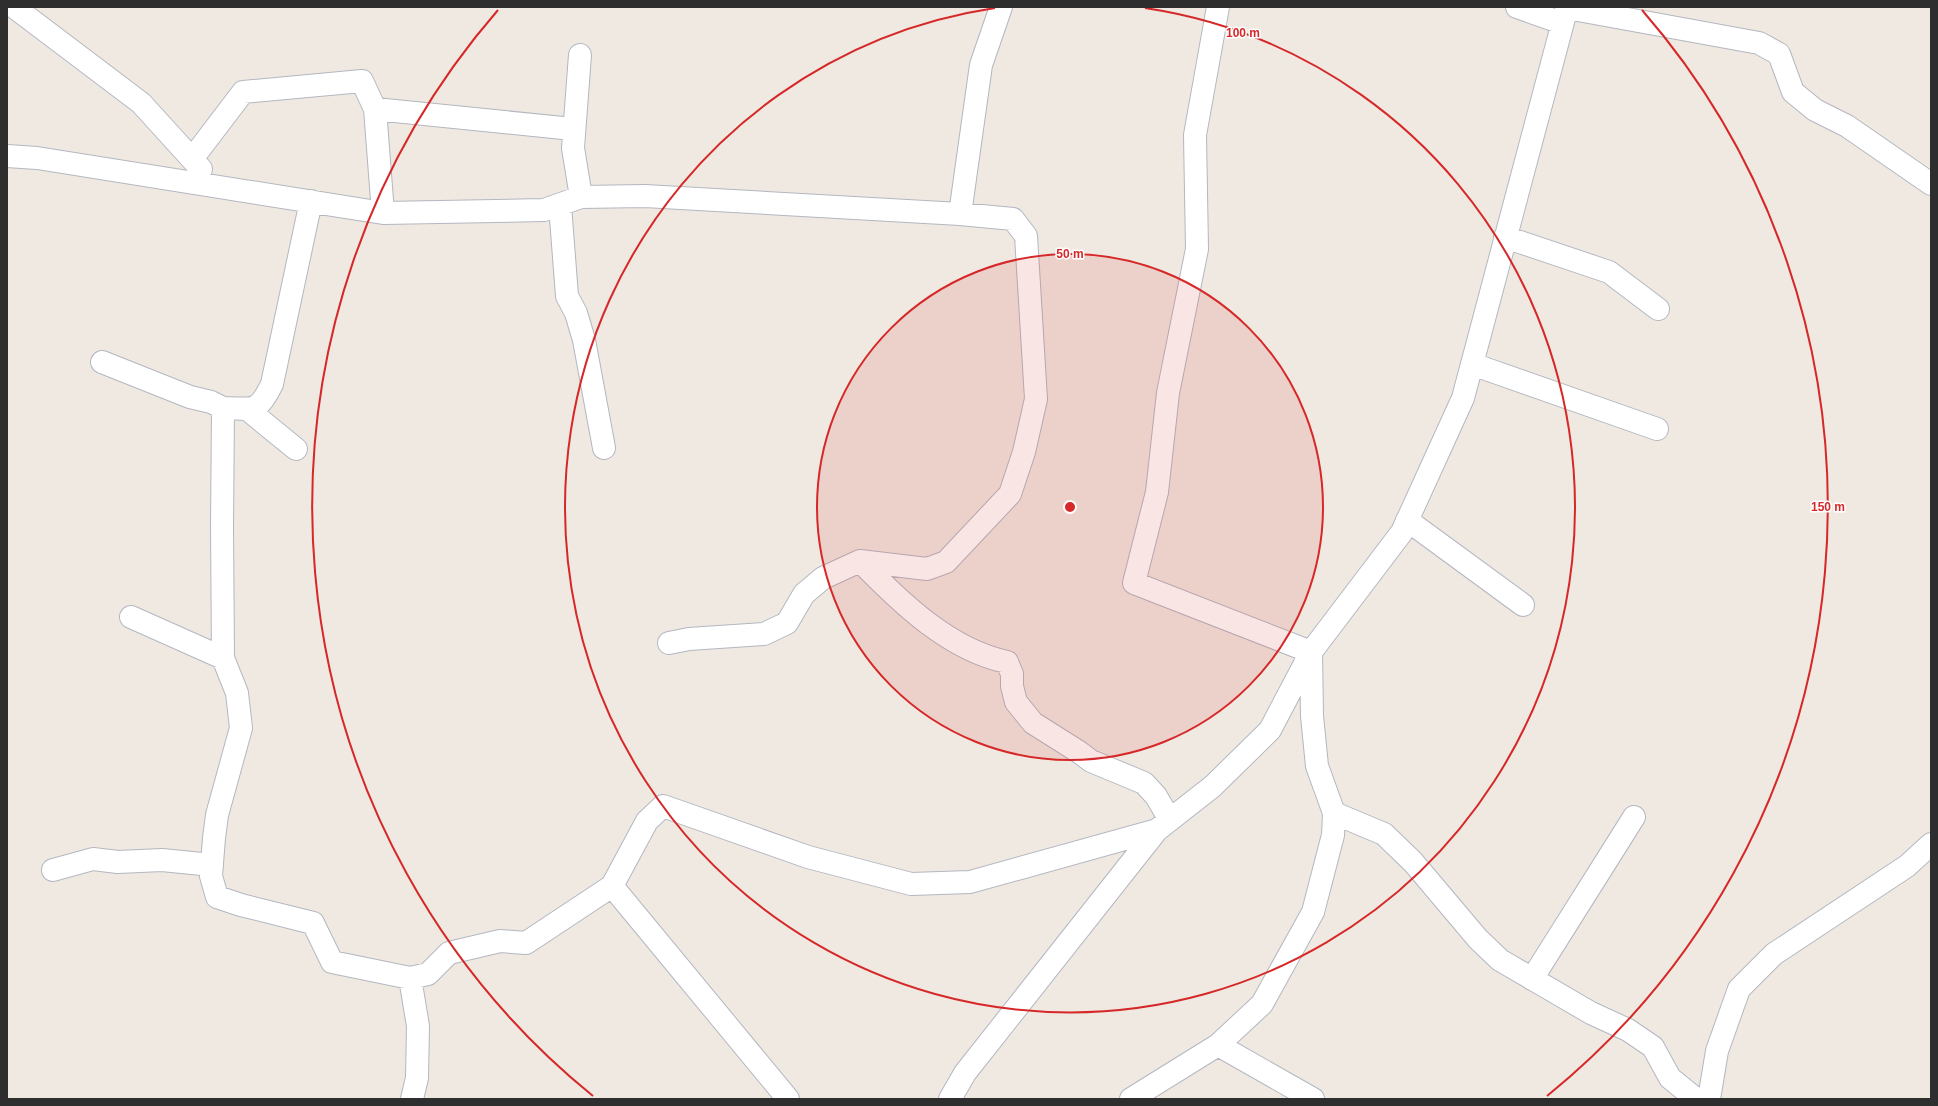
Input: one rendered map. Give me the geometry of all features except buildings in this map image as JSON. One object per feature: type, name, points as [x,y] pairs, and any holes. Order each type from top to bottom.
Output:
[{"type":"street","points":[[14,7],[141,103],[217,186]]},
{"type":"street","points":[[960,214],[981,65],[1001,7]]},
{"type":"street","points":[[1218,7],[1195,135],[1197,249],[1168,393],[1157,492],[1134,583],[1311,652]]},
{"type":"street","points":[[1517,7],[1565,12],[1759,43],[1779,54],[1793,92],[1815,110],[1847,126],[1931,184]]},
{"type":"street","points":[[950,1099],[965,1073],[1164,825],[1213,786],[1270,730],[1311,652],[1402,532],[1463,398],[1565,12]]},
{"type":"street","points":[[580,55],[573,148],[581,197]]},
{"type":"street","points":[[192,159],[243,92],[362,81],[375,109],[383,213]]},
{"type":"street","points":[[375,109],[574,129]]},
{"type":"street","points":[[7,156],[36,158],[383,213],[544,210],[581,197],[645,196],[960,214],[1012,219],[1026,236],[1036,399],[1024,452],[1010,494],[946,562],[927,569],[860,562],[823,578],[804,594],[787,623],[764,634],[669,643]]},
{"type":"street","points":[[102,362],[190,396],[211,402],[223,408],[247,409],[255,407],[264,401],[272,384],[311,201]]},
{"type":"street","points":[[560,205],[566,296],[576,313],[584,340],[604,448]]},
{"type":"street","points":[[1505,237],[1609,272],[1658,310]]},
{"type":"street","points":[[1472,364],[1657,429]]},
{"type":"street","points":[[223,408],[223,658],[237,693],[241,728],[217,815],[211,876],[217,897],[241,905],[312,923],[332,962],[410,978],[428,974],[449,954],[500,941],[526,943],[612,886],[647,821],[663,806],[808,857],[911,884],[970,882],[1164,825]]},
{"type":"street","points":[[247,409],[296,449]]},
{"type":"street","points":[[1407,520],[1523,605]]},
{"type":"street","points":[[860,562],[891,592],[952,640],[996,660],[1007,662],[1012,674],[1012,686],[1016,702],[1033,723],[1092,761],[1144,783],[1156,796],[1164,825]]},
{"type":"street","points":[[132,617],[223,658]]},
{"type":"street","points":[[1131,1099],[1218,1045],[1262,1004],[1313,912],[1333,835],[1334,813],[1317,766],[1312,716],[1311,652]]},
{"type":"street","points":[[1334,813],[1384,834],[1413,862],[1478,939],[1500,960],[1591,1013],[1628,1030],[1653,1047],[1670,1078],[1696,1099]]},
{"type":"street","points":[[1532,979],[1634,817]]},
{"type":"street","points":[[1709,1099],[1717,1051],[1739,989],[1774,954],[1907,866],[1931,844]]},
{"type":"street","points":[[53,870],[93,859],[118,862],[162,860],[212,865]]},
{"type":"street","points":[[612,886],[788,1099]]},
{"type":"street","points":[[410,978],[418,1026],[417,1078],[412,1099]]},
{"type":"street","points":[[1218,1045],[1313,1099]]}]
